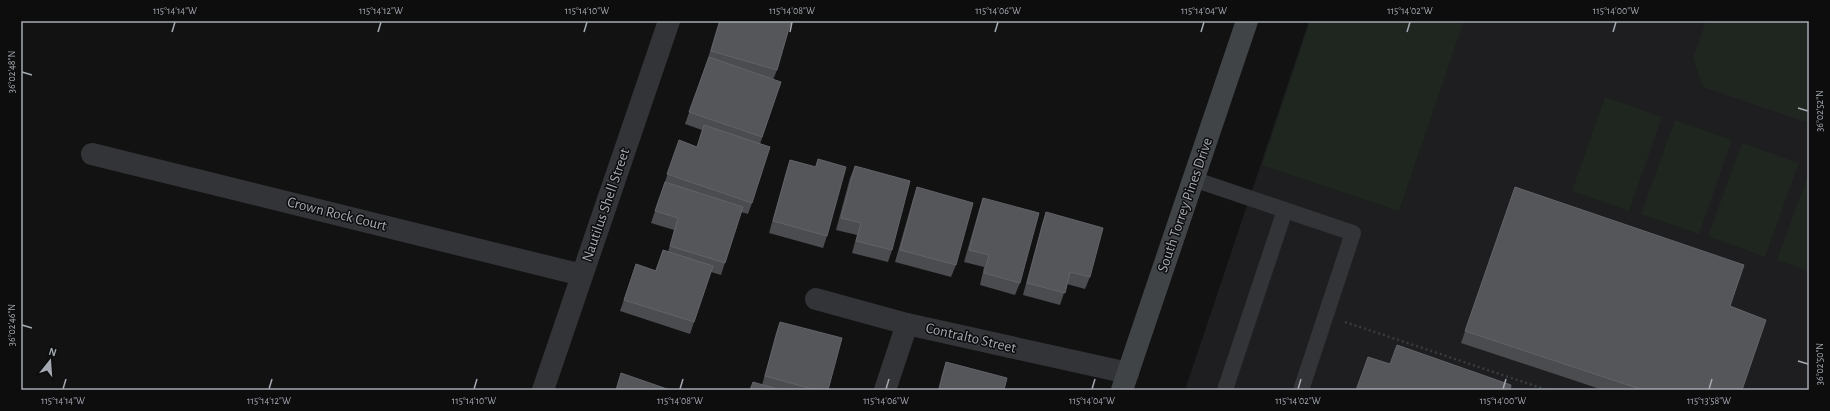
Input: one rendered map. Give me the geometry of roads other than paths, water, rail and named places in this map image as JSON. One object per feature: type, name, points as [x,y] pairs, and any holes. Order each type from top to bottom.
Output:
[{"type":"street","name":"Nautilus Shell Street","points":[[543,390],[669,21]]},
{"type":"street","name":"South Torrey Pines Drive","points":[[1125,381],[1247,21]]},
{"type":"street","name":"Crown Rock Court","points":[[92,154],[582,275]]},
{"type":"street","name":"Contralto Street","points":[[816,299],[1125,381]]},
{"type":"street","points":[[885,390],[907,324]]},
{"type":"lane","points":[[1193,179],[1353,233],[1301,390]]},
{"type":"lane","points":[[1225,390],[1285,210]]}]
